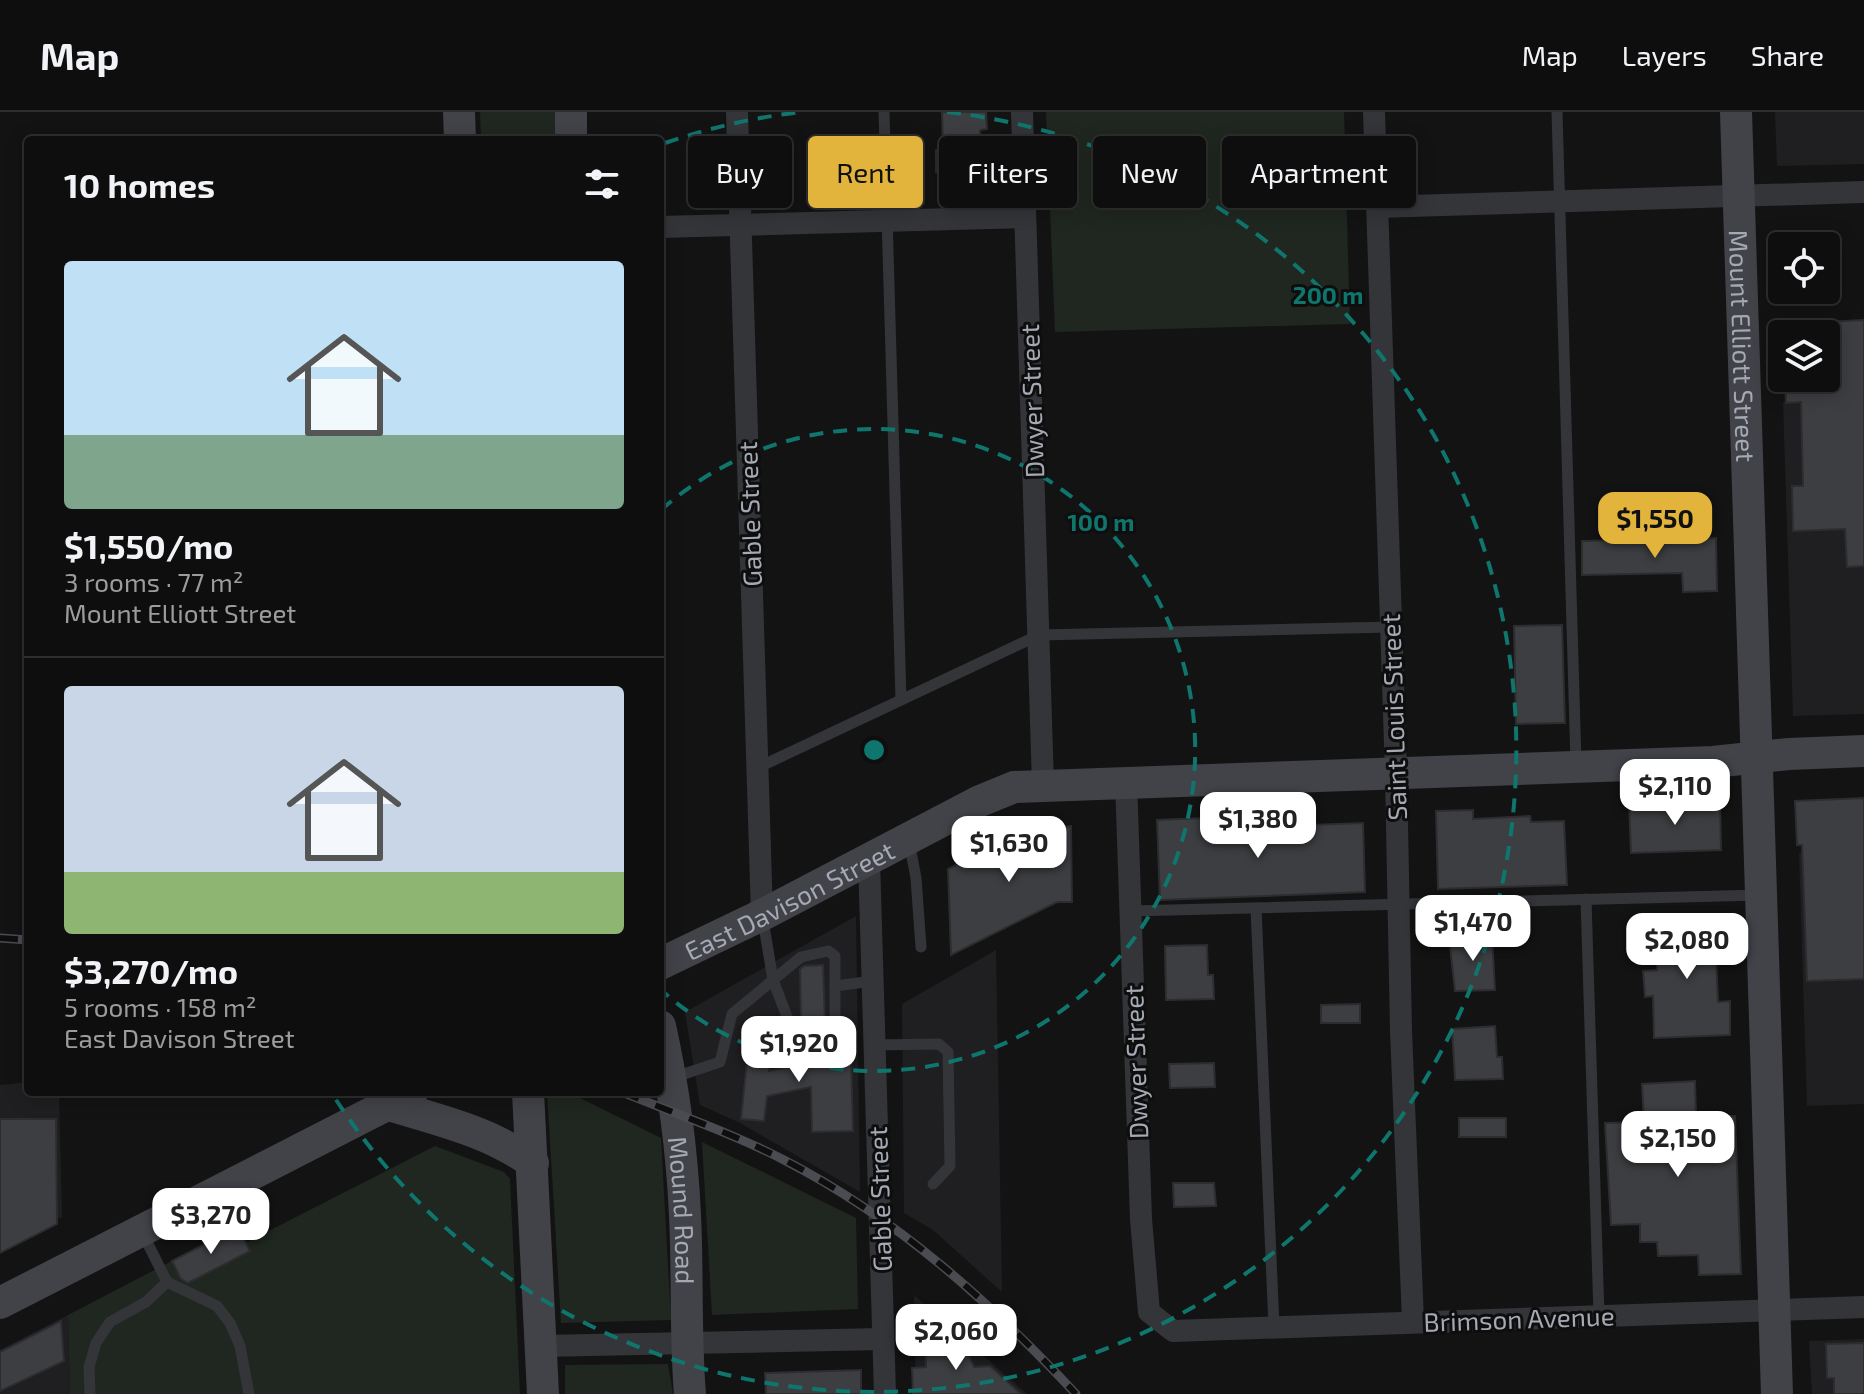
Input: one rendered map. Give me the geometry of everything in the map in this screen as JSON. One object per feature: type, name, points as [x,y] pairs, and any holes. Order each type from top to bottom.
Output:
[{"type":"main road","points":[[459,112],[460,136]]},
{"type":"main road","points":[[571,112],[571,136]]},
{"type":"main road","name":"Mount Elliott Street","points":[[1736,112],[1777,1394]]},
{"type":"main road","name":"East Davison Street","points":[[664,962],[1014,787],[1713,762],[1864,751]]},
{"type":"main road","name":"Mound Road","points":[[664,1047],[677,1114],[685,1214],[690,1394]]},
{"type":"main road","points":[[528,1096],[543,1394]]},
{"type":"main road","points":[[0,1303],[400,1098],[506,1144],[533,1163]]},
{"type":"street","name":"Gable Street","points":[[737,112],[762,915]]},
{"type":"street","name":"Dwyer Street","points":[[1022,112],[1043,785]]},
{"type":"street","name":"Saint Louis Street","points":[[1374,112],[1375,136]]},
{"type":"street","points":[[1416,206],[1864,192]]},
{"type":"street","name":"Saint Louis Street","points":[[1377,208],[1413,1321]]},
{"type":"street","points":[[664,227],[1025,217]]},
{"type":"street","name":"Dwyer Street","points":[[1126,781],[1141,1219],[1147,1297],[1149,1312],[1173,1331]]},
{"type":"street","name":"Gable Street","points":[[869,860],[885,1394]]},
{"type":"street","name":"Brimson Avenue","points":[[1173,1331],[1864,1307]]},
{"type":"street","points":[[541,1346],[883,1339]]},
{"type":"lane","points":[[884,112],[901,700]]},
{"type":"lane","points":[[1557,112],[1576,766]]},
{"type":"lane","points":[[757,768],[1039,635],[1391,627]]},
{"type":"lane","points":[[908,839],[916,878],[921,947]]},
{"type":"lane","points":[[1130,911],[1761,895]]},
{"type":"lane","points":[[1586,899],[1599,1316]]},
{"type":"lane","points":[[1256,908],[1274,1327]]},
{"type":"lane","points":[[670,1078],[720,1062],[732,1014],[773,980],[801,957],[828,951],[835,956],[835,1028],[822,1035],[794,1035],[773,980],[762,915]]},
{"type":"lane","points":[[835,986],[873,981]]},
{"type":"lane","points":[[874,1045],[939,1044],[948,1052],[950,1166],[933,1184]]},
{"type":"lane","points":[[141,1231],[167,1282],[217,1306],[230,1323],[240,1346],[249,1394]]},
{"type":"lane","points":[[90,1394],[89,1367],[96,1343],[110,1322],[146,1302],[167,1282]]},
{"type":"shaded area","points":[[480,112],[557,112],[558,136],[481,136]]},
{"type":"shaded area","points":[[1046,112],[1344,112],[1345,136],[1222,136],[1222,208],[1347,208],[1350,324],[1055,332],[1050,208],[1077,208],[1077,136],[1047,136]]},
{"type":"shaded area","points":[[1775,112],[1864,112],[1864,164],[1777,166]]},
{"type":"shaded area","points":[[1864,400],[1864,714],[1793,716],[1783,402]]},
{"type":"shaded area","points":[[1864,850],[1864,1104],[1807,1106],[1799,853]]},
{"type":"shaded area","points":[[856,916],[860,1192],[738,1122],[700,1105],[685,1012]]},
{"type":"shaded area","points":[[996,950],[1002,1292],[933,1230],[904,1213],[902,1004]]},
{"type":"shaded area","points":[[24,1082],[24,1096],[59,1096],[62,1217],[0,1248],[0,1085]]},
{"type":"shaded area","points":[[547,1096],[576,1096],[661,1138],[671,1320],[561,1323]]},
{"type":"shaded area","points":[[702,1142],[856,1218],[858,1309],[712,1315]]},
{"type":"shaded area","points":[[435,1146],[504,1172],[510,1179],[520,1394],[70,1394],[68,1315],[239,1226],[247,1242]]},
{"type":"shaded area","points":[[914,1295],[1027,1394],[916,1394]]},
{"type":"shaded area","points":[[68,1315],[70,1394],[0,1394],[0,1350]]},
{"type":"shaded area","points":[[1864,1339],[1864,1394],[1812,1394],[1809,1341]]},
{"type":"shaded area","points":[[668,1364],[673,1394],[565,1394],[565,1365]]},
{"type":"building","points":[[942,112],[986,112],[987,129],[980,130],[980,136],[943,136]]},
{"type":"building","points":[[936,150],[939,150],[939,172],[936,172]]},
{"type":"building","points":[[1864,320],[1864,566],[1847,567],[1845,529],[1793,531],[1792,486],[1803,486],[1801,402],[1786,403],[1786,392],[1840,392],[1840,321]]},
{"type":"building","points":[[1716,538],[1717,591],[1683,592],[1682,573],[1582,575],[1582,541]]},
{"type":"building","points":[[1562,625],[1565,723],[1516,724],[1514,626]]},
{"type":"building","points":[[1864,798],[1864,979],[1807,981],[1802,845],[1797,845],[1795,801]]},
{"type":"building","points":[[1720,801],[1721,850],[1631,853],[1629,804]]},
{"type":"building","points":[[1473,810],[1473,819],[1530,816],[1531,822],[1564,821],[1567,885],[1438,889],[1436,811]]},
{"type":"building","points":[[1205,818],[1207,829],[1363,823],[1365,892],[1160,900],[1157,820]]},
{"type":"building","points":[[1029,826],[1030,830],[1071,826],[1072,902],[1057,902],[951,955],[948,869]]},
{"type":"building","points":[[1714,914],[1718,1002],[1730,1001],[1730,1035],[1654,1038],[1653,996],[1645,997],[1643,971],[1657,970],[1657,958],[1664,957],[1662,915]]},
{"type":"building","points":[[1492,936],[1495,990],[1455,991],[1449,938]]},
{"type":"building","points":[[1207,945],[1208,975],[1213,975],[1214,999],[1166,1000],[1165,946]]},
{"type":"building","points":[[823,965],[825,1021],[801,1022],[800,969]]},
{"type":"building","points":[[1360,1004],[1360,1023],[1321,1023],[1321,1005]]},
{"type":"building","points":[[751,1022],[774,1024],[769,1071],[810,1063],[810,1057],[851,1055],[853,1131],[812,1132],[811,1087],[767,1096],[764,1121],[741,1119]]},
{"type":"building","points":[[1495,1026],[1497,1057],[1502,1057],[1503,1079],[1455,1080],[1452,1029]]},
{"type":"building","points":[[1214,1063],[1215,1087],[1170,1088],[1169,1064]]},
{"type":"building","points":[[1695,1081],[1696,1117],[1735,1116],[1741,1274],[1699,1275],[1698,1255],[1658,1256],[1657,1242],[1640,1242],[1640,1224],[1611,1225],[1605,1123],[1644,1122],[1642,1084]]},
{"type":"building","points":[[1459,1118],[1506,1118],[1506,1137],[1459,1137]]},
{"type":"building","points":[[0,1119],[56,1119],[57,1224],[0,1253]]},
{"type":"building","points":[[1173,1183],[1214,1183],[1216,1206],[1174,1207]]},
{"type":"building","points":[[238,1227],[250,1251],[188,1283],[181,1279],[172,1261]]},
{"type":"building","points":[[61,1321],[64,1361],[0,1391],[0,1352]]},
{"type":"building","points":[[961,1338],[974,1367],[990,1366],[1021,1394],[913,1394],[912,1368],[926,1367],[925,1339]]},
{"type":"building","points":[[1864,1343],[1864,1394],[1834,1394],[1834,1378],[1827,1378],[1826,1344]]},
{"type":"building","points":[[861,1370],[861,1394],[766,1394],[765,1373]]},
{"type":"railway","points":[[0,938],[24,940]]},
{"type":"railway","points":[[632,1096],[764,1150],[865,1208],[976,1295],[1076,1394]]}]
